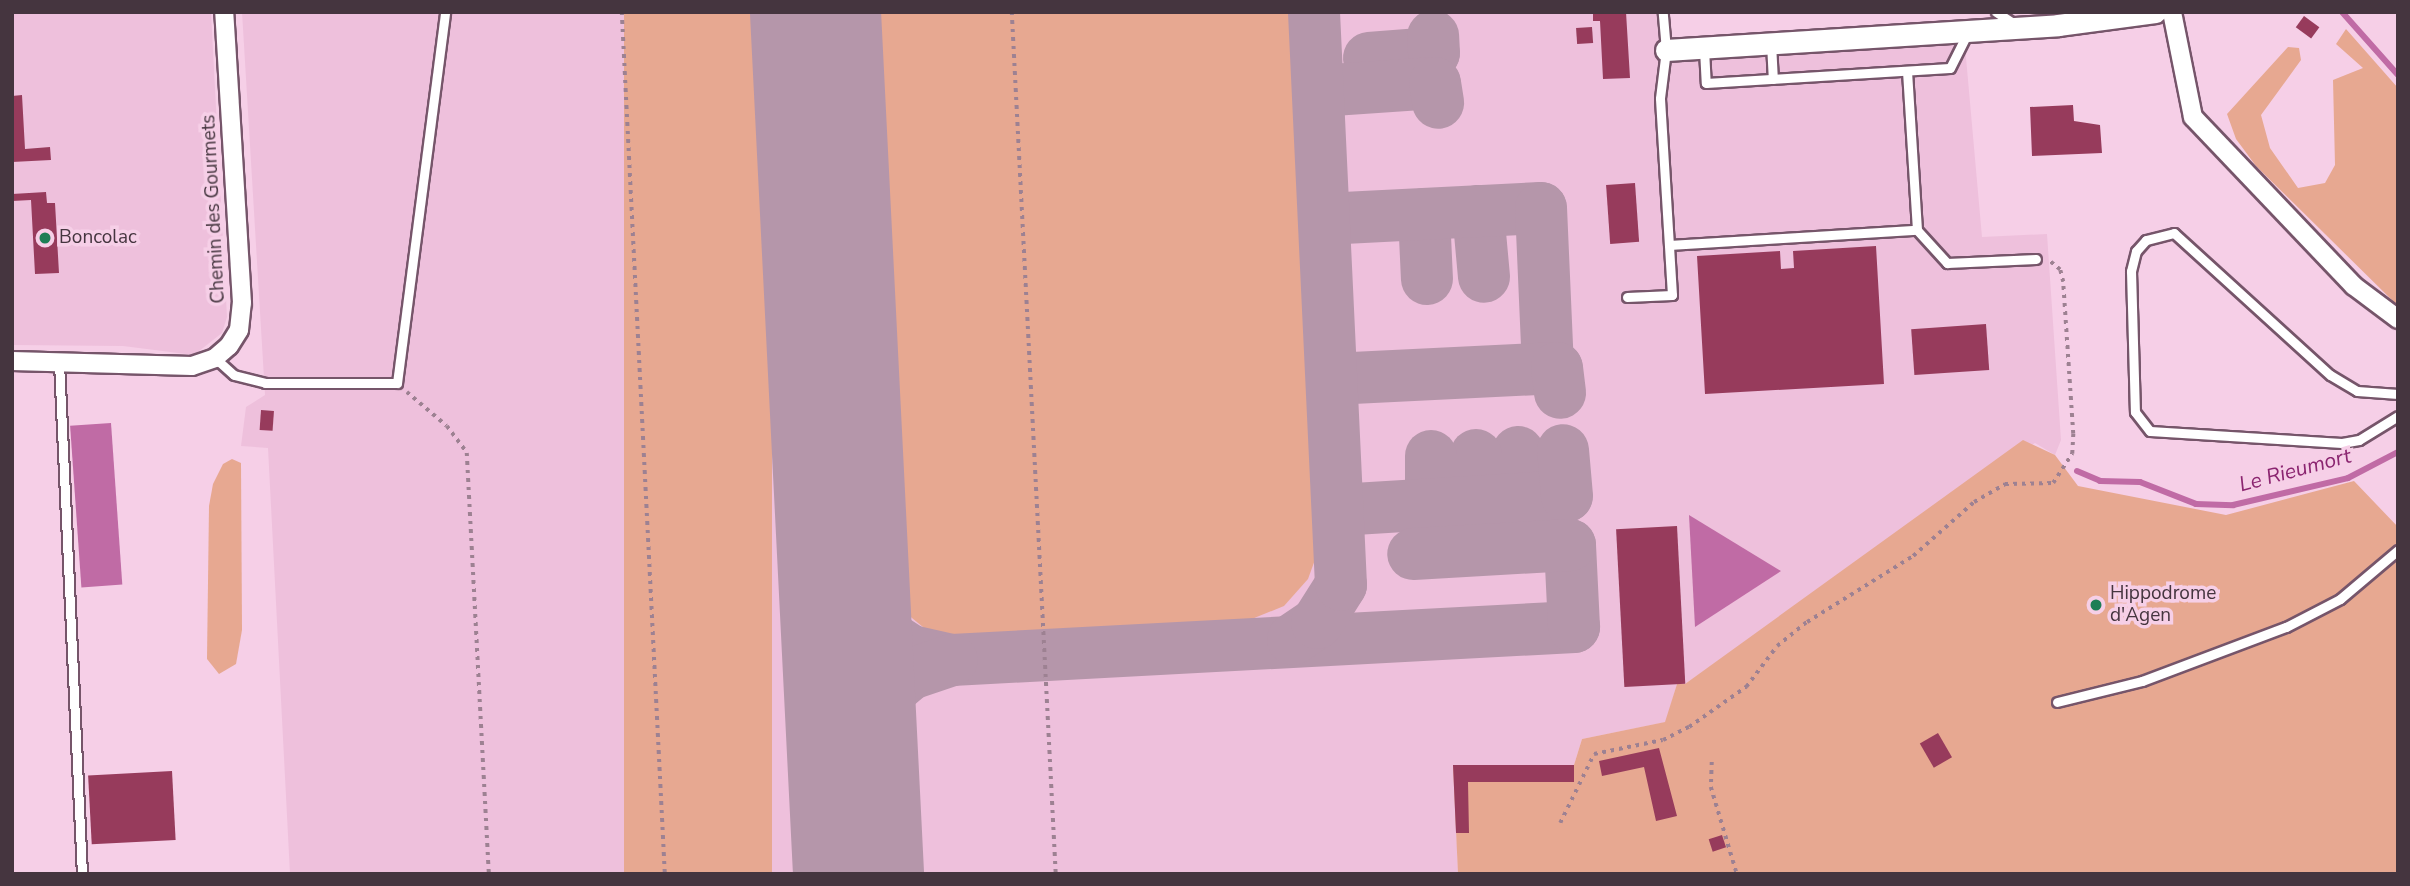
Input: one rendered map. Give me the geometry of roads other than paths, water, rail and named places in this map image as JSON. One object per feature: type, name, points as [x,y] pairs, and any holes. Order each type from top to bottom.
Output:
[{"type":"street","name":"Chemin des Gourmets","points":[[215,358],[239,330],[242,303],[225,12]]},
{"type":"street","points":[[1665,50],[2020,28],[2155,12]]},
{"type":"street","points":[[2172,12],[2193,117],[2354,286],[2398,319]]},
{"type":"street","points":[[12,361],[192,366],[215,358]]},
{"type":"lane","points":[[215,358],[234,374],[256,382],[397,383],[445,12]]},
{"type":"lane","points":[[1627,296],[1672,295],[1660,98],[1665,50],[1663,12]]},
{"type":"lane","points":[[1996,12],[2020,28]]},
{"type":"lane","points":[[1704,47],[1706,83],[1907,71],[1950,68],[1968,31]]},
{"type":"lane","points":[[1771,43],[1773,79]]},
{"type":"lane","points":[[1907,71],[1917,230],[1947,263],[2036,259]]},
{"type":"lane","points":[[1669,245],[1917,230]]},
{"type":"lane","points":[[2398,394],[2357,391],[2330,375],[2174,233],[2146,240],[2136,251],[2131,271],[2135,412],[2150,431],[2342,443],[2359,440],[2398,416]]},
{"type":"lane","points":[[58,362],[82,874]]},
{"type":"lane","points":[[2057,702],[2142,681],[2286,627],[2340,598],[2398,550]]},
{"type":"waterway","name":"Le Rieumort","points":[[2342,12],[2398,75]]},
{"type":"waterway","name":"Le Rieumort","points":[[2077,471],[2100,481],[2140,482],[2196,504],[2233,505],[2348,478],[2398,452]]},
{"type":"place","name":"Boncolac","points":[[45,238]]},
{"type":"place","name":"Hippodrome d'Agen","points":[[2096,605]]}]
